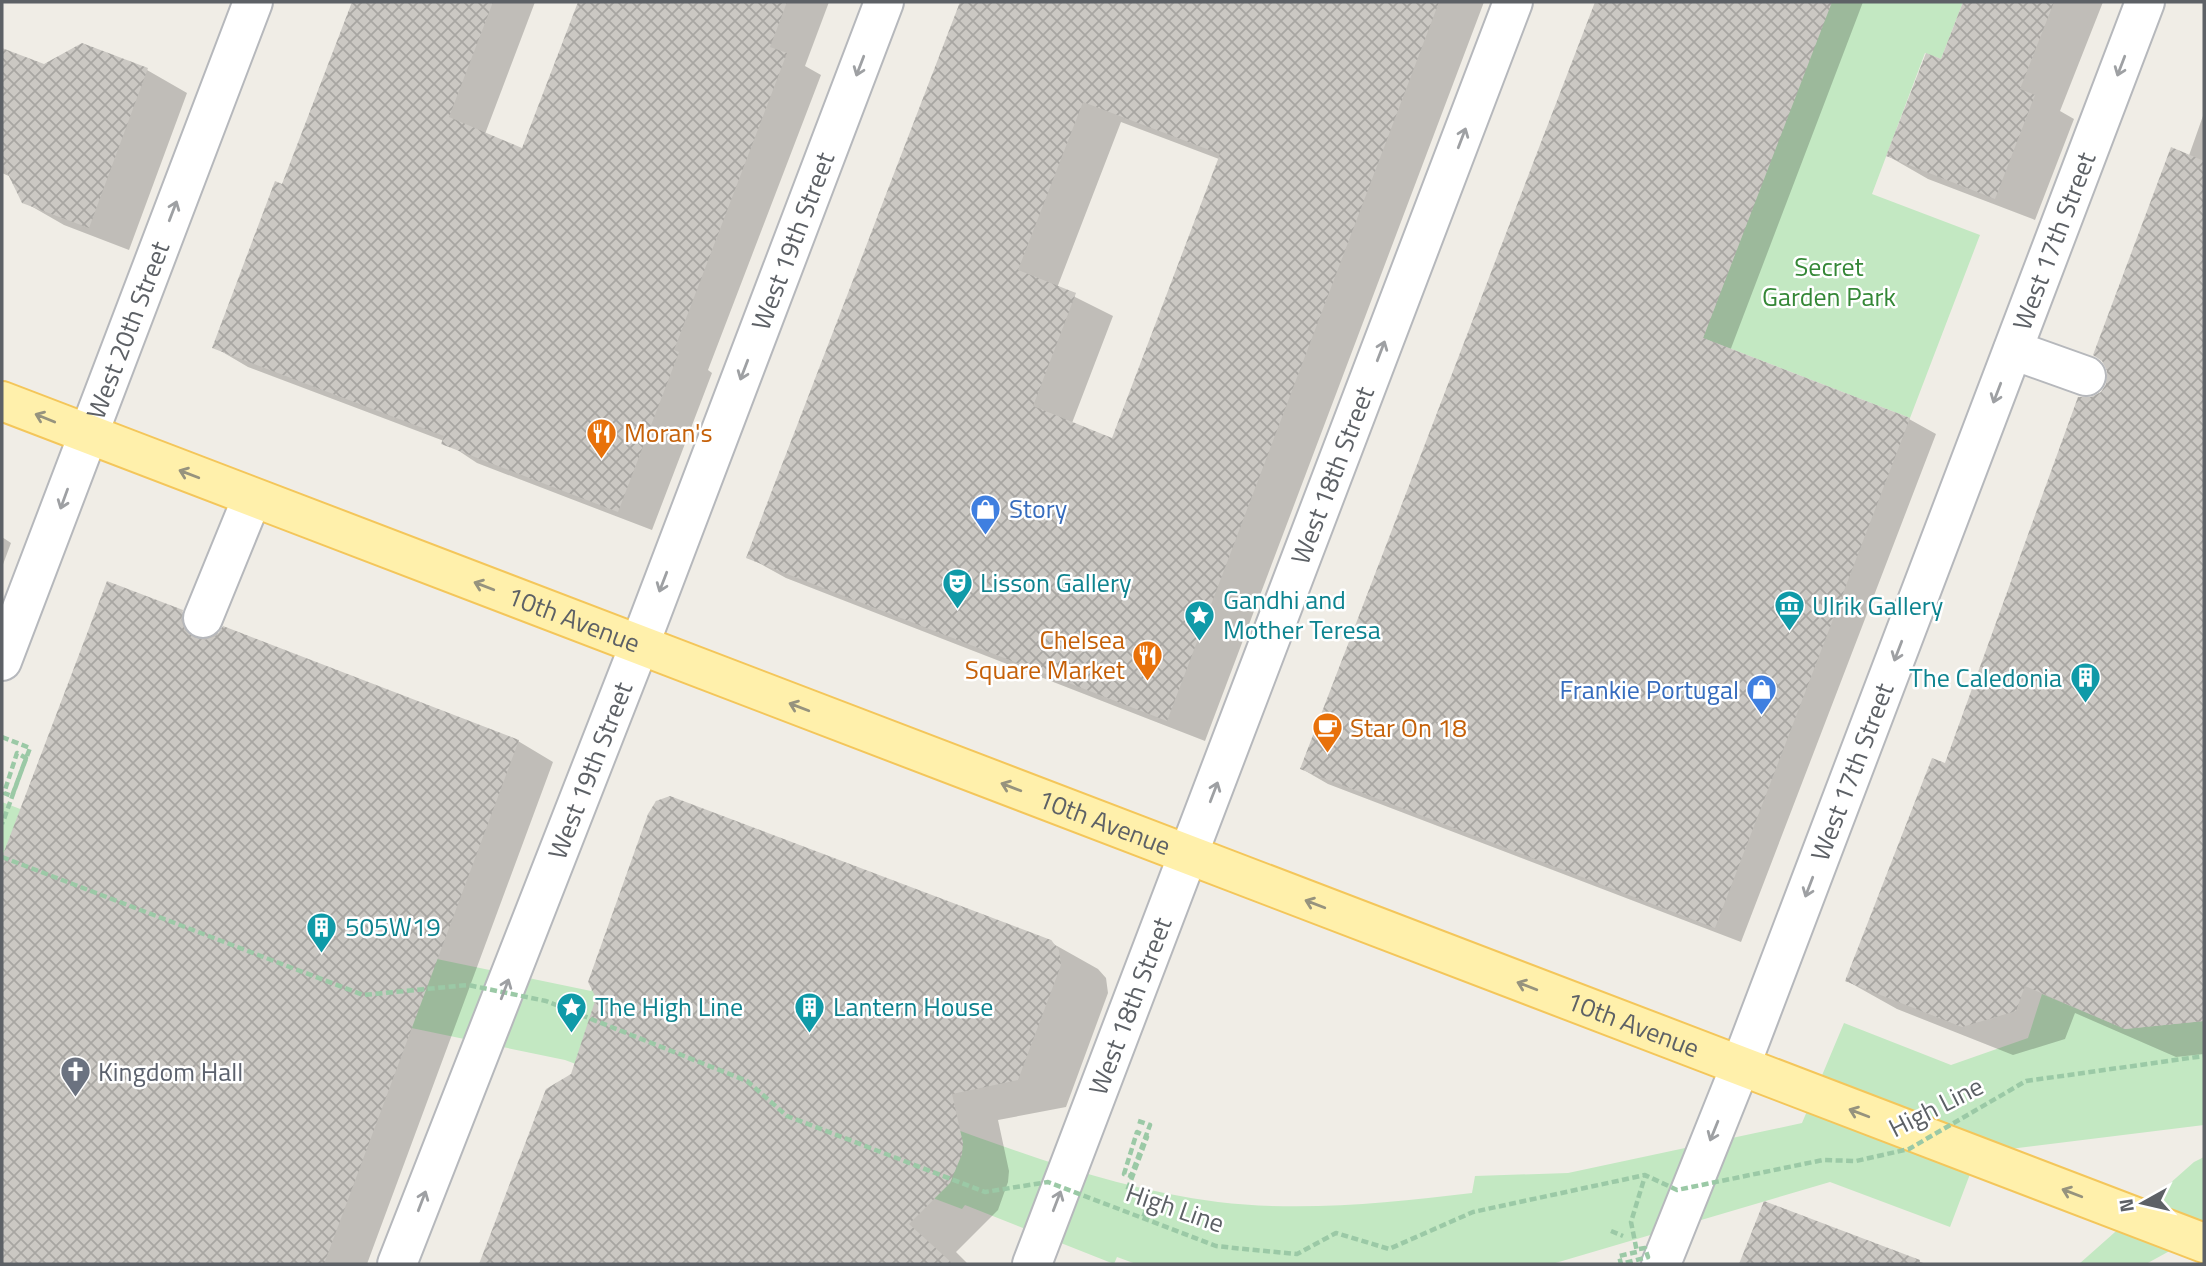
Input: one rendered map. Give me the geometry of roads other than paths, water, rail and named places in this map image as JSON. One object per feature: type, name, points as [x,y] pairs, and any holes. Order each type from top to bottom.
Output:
[{"type":"main road","name":"10th Avenue","points":[[2,401],[2204,1243]]},
{"type":"street","name":"West 20th Street","points":[[2,661],[253,2]]},
{"type":"street","name":"West 19th Street","points":[[397,1264],[639,646],[884,2]]},
{"type":"street","name":"West 18th Street","points":[[1032,1264],[1513,2]]},
{"type":"street","name":"West 17th Street","points":[[1646,1255],[1740,1067],[2145,2]]},
{"type":"street","points":[[2013,350],[2086,376]]},
{"type":"street","points":[[204,618],[253,498]]},
{"type":"place","name":"Moran's","points":[[601,460]]},
{"type":"place","name":"Story","points":[[986,536]]},
{"type":"place","name":"Lisson Gallery","points":[[957,610]]},
{"type":"place","name":"Ulrik Gallery","points":[[1789,633]]},
{"type":"place","name":"Gandhi and Mother Teresa","points":[[1200,642]]},
{"type":"place","name":"Chelsea Square Market","points":[[1148,682]]},
{"type":"place","name":"The Caledonia","points":[[2085,705]]},
{"type":"place","name":"Frankie Portugal","points":[[1762,717]]},
{"type":"place","name":"Star On 18","points":[[1327,755]]},
{"type":"place","name":"505W19","points":[[322,954]]},
{"type":"place","name":"The High Line","points":[[572,1034]]},
{"type":"place","name":"Lantern House","points":[[810,1034]]},
{"type":"place","name":"Kingdom Hall","points":[[75,1099]]},
{"type":"park label","name":"Secret Garden Park","points":[[1829,282]]}]
